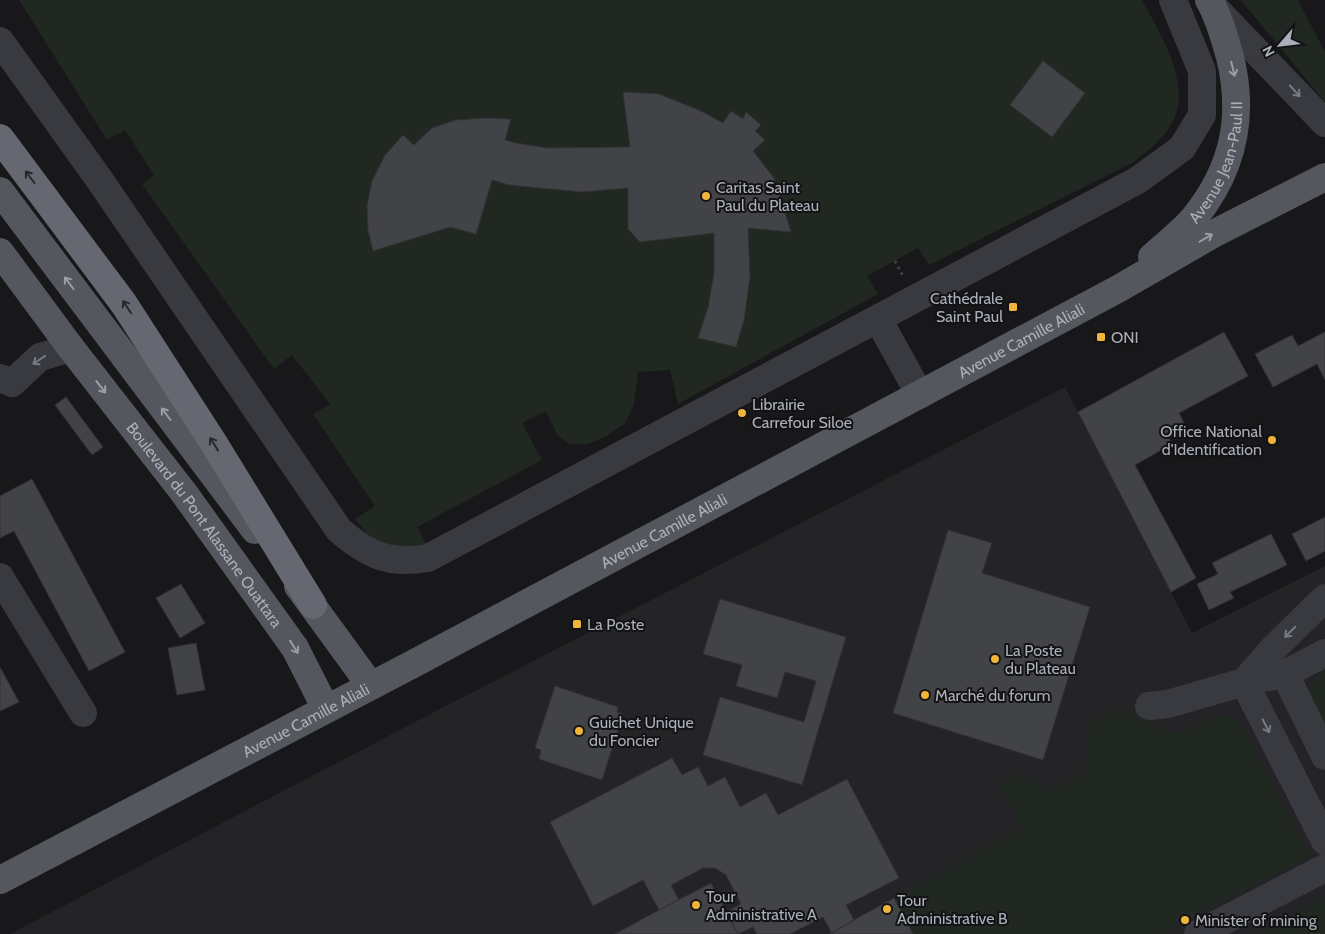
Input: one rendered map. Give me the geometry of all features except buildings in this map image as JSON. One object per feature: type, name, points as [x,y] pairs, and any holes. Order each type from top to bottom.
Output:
[{"type":"highway","points":[[0,138],[124,304],[213,442],[313,605]]},
{"type":"main road","name":"Avenue Jean-Paul II","points":[[1118,289],[1193,219],[1212,193],[1231,153],[1236,117],[1236,81],[1211,3]]},
{"type":"main road","name":"Avenue Camille Aliali","points":[[0,880],[920,395],[1118,289],[1215,233],[1325,177]]},
{"type":"main road","points":[[0,191],[164,411],[313,605],[371,686]]},
{"type":"main road","points":[[0,252],[71,348]]},
{"type":"main road","points":[[0,273],[71,348]]},
{"type":"main road","name":"Boulevard du Pont Alassane Ouattara","points":[[71,348],[184,493],[295,648],[326,709]]},
{"type":"street","points":[[0,41],[99,179],[339,530],[360,548],[385,558],[406,562],[428,558],[878,319],[1138,180],[1182,148],[1202,115],[1202,71],[1173,0]]},
{"type":"street","name":"Avenue Jean-Paul II","points":[[1211,3],[1325,123]]},
{"type":"street","points":[[878,319],[920,395]]},
{"type":"street","points":[[6,381],[40,357],[71,348]]},
{"type":"street","points":[[0,577],[83,713]]},
{"type":"street","points":[[1244,682],[1273,649],[1325,598]]},
{"type":"street","points":[[1149,706],[1168,704],[1244,682],[1285,674],[1325,653]]},
{"type":"street","points":[[1285,674],[1325,756]]},
{"type":"street","points":[[1244,682],[1325,842]]},
{"type":"street","points":[[1198,934],[1325,868]]},
{"type":"shaded area","points":[[19,0],[1142,0],[1171,57],[1179,89],[1178,104],[1171,126],[1156,144],[1132,163],[929,265],[918,248],[867,276],[878,294],[678,404],[670,370],[638,372],[634,405],[625,423],[607,436],[588,444],[570,444],[558,436],[546,411],[522,423],[542,460],[417,527],[427,545],[394,547],[378,542],[371,537],[355,519],[375,506],[313,414],[330,404],[292,355],[274,369],[142,184],[154,175],[125,130],[107,140]]},
{"type":"shaded area","points":[[1241,0],[1298,0],[1325,52],[1325,102]]},
{"type":"shaded area","points":[[1065,387],[1192,633],[1325,566],[1325,934],[10,934],[436,711]]},
{"type":"shaded area","points":[[1325,670],[1325,729],[1308,698],[1316,675]]},
{"type":"shaded area","points":[[1116,709],[1181,735],[1217,713],[1239,720],[1310,857],[1161,934],[913,934],[894,898],[1022,829],[998,784],[1013,774],[1056,790],[1086,774],[1089,723]]},
{"type":"shaded area","points":[[1325,897],[1325,934],[1255,934]]},
{"type":"place","name":"Caritas Saint Paul du Plateau","points":[[706,196]]},
{"type":"place","name":"Cathédrale Saint Paul","points":[[1013,307]]},
{"type":"place","name":"ONI","points":[[1101,337]]},
{"type":"place","name":"Librairie Carrefour Siloe","points":[[742,413]]},
{"type":"place","name":"Office National d'Identification","points":[[1272,440]]},
{"type":"place","name":"La Poste","points":[[577,624]]},
{"type":"place","name":"La Poste du Plateau","points":[[995,659]]},
{"type":"place","name":"Marché du forum","points":[[925,695]]},
{"type":"place","name":"Guichet Unique du Foncier","points":[[579,731]]},
{"type":"place","name":"Tour Administrative A","points":[[696,905]]},
{"type":"place","name":"Tour Administrative B","points":[[887,909]]},
{"type":"place","name":"Minister of mining","points":[[1185,920]]}]
